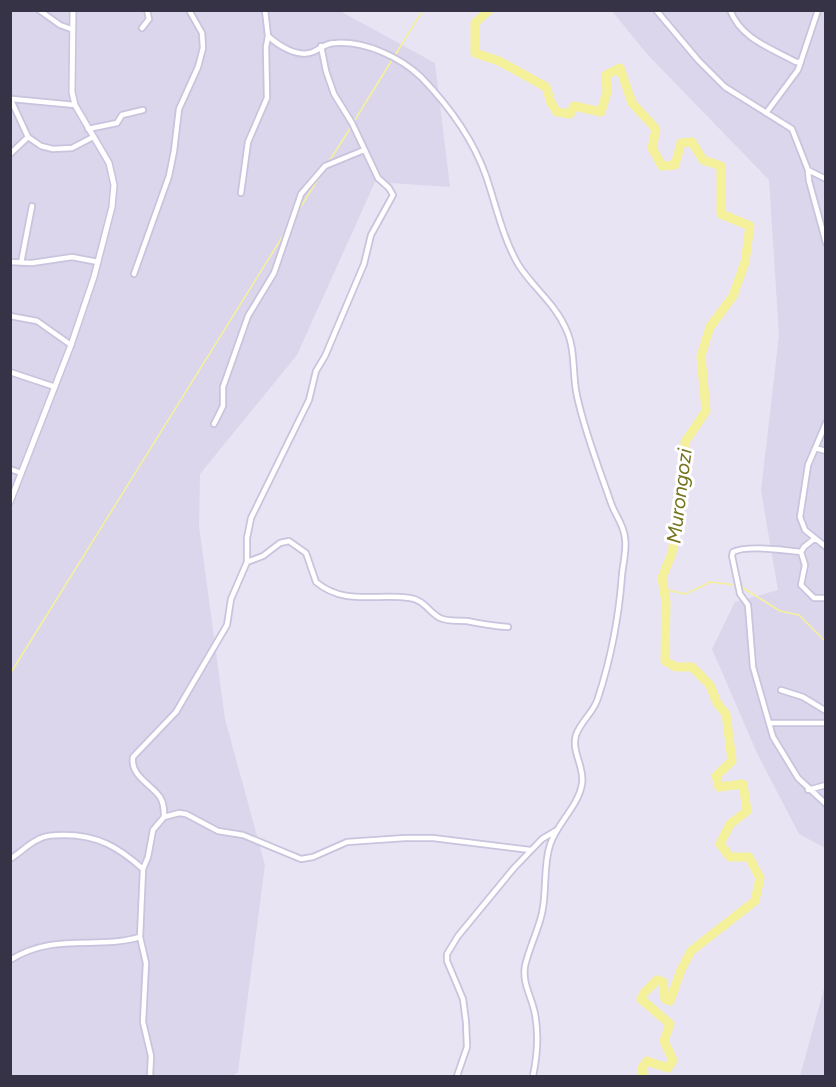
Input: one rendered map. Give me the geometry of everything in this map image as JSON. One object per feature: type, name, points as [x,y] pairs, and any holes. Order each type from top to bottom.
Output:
[{"type":"street","points":[[39,10],[60,25],[71,29]]},
{"type":"street","points":[[10,502],[71,345],[109,222],[114,185],[109,164],[75,105],[71,80],[73,10]]},
{"type":"street","points":[[142,28],[149,19],[147,10]]},
{"type":"street","points":[[134,273],[169,176],[178,110],[198,67],[203,48],[202,33],[189,10]]},
{"type":"street","points":[[241,193],[248,142],[267,98],[266,10]]},
{"type":"street","points":[[656,10],[698,60],[730,92],[792,129],[808,170],[808,182],[825,243]]},
{"type":"street","points":[[729,10],[735,22],[750,38],[796,62],[801,62]]},
{"type":"street","points":[[766,113],[774,100],[792,81],[801,62],[818,10]]},
{"type":"street","points":[[268,36],[283,47],[301,53],[313,52],[321,46],[340,42],[359,44],[400,62],[419,76],[447,108],[476,151],[505,236],[519,265],[565,326],[572,344],[576,393],[583,422],[613,509],[624,529],[626,540],[620,604],[607,666],[598,699],[577,732],[575,743],[582,784],[567,817],[557,830],[548,854],[543,910],[524,970],[524,983],[535,1014],[537,1035],[533,1077]]},
{"type":"street","points":[[164,817],[162,800],[135,771],[132,763],[133,757],[176,712],[220,638],[228,620],[231,599],[247,562],[247,537],[251,518],[309,400],[316,371],[325,356],[364,264],[370,235],[393,195],[378,178],[352,123],[334,94],[321,46]]},
{"type":"street","points":[[75,105],[11,99],[28,137],[41,146],[72,148],[93,137]]},
{"type":"street","points":[[88,129],[117,123],[122,115],[143,110]]},
{"type":"street","points":[[10,154],[28,137]]},
{"type":"street","points":[[214,424],[223,406],[223,387],[248,316],[274,273],[301,194],[325,166],[364,150]]},
{"type":"street","points":[[808,170],[825,179]]},
{"type":"street","points":[[21,263],[32,206]]},
{"type":"street","points":[[10,262],[46,262],[72,257],[98,262]]},
{"type":"street","points":[[10,316],[37,321],[71,345]]},
{"type":"street","points":[[10,372],[55,387]]},
{"type":"street","points":[[825,423],[808,465],[800,517],[805,530],[825,547]]},
{"type":"street","points":[[815,448],[825,451]]},
{"type":"street","points":[[10,469],[21,473]]},
{"type":"street","points":[[814,539],[801,552],[805,565],[801,585],[814,598],[825,598]]},
{"type":"street","points":[[247,562],[262,556],[280,543],[289,541],[306,553],[316,582],[347,598],[380,596],[410,598],[417,600],[439,618],[508,627]]},
{"type":"street","points":[[801,552],[782,549],[744,549],[733,552],[732,556],[740,594],[748,605],[753,667],[773,737],[798,778],[825,804]]},
{"type":"street","points":[[781,690],[803,697],[825,711]]},
{"type":"street","points":[[769,723],[825,723]]},
{"type":"street","points":[[808,790],[825,785]]},
{"type":"street","points":[[150,1077],[152,1056],[143,1022],[146,963],[140,937],[142,869],[148,857],[153,830],[164,817],[179,813],[186,814],[218,831],[243,835],[301,859],[346,842],[395,838],[433,838],[530,850]]},
{"type":"street","points":[[457,1077],[467,1047],[466,1022],[463,999],[447,961],[447,954],[480,908],[530,850],[557,830]]},
{"type":"street","points":[[10,859],[36,840],[44,837],[72,835],[101,840],[142,869]]},
{"type":"street","points":[[10,960],[32,950],[61,943],[121,942],[140,937]]},
{"type":"shaded area","points":[[10,11],[340,11],[435,63],[450,187],[375,182],[297,355],[200,474],[199,526],[225,719],[265,865],[238,1072],[233,1076],[11,1076]]},
{"type":"shaded area","points":[[612,11],[825,11],[825,848],[799,834],[757,753],[712,649],[735,602],[778,590],[761,491],[779,335],[769,180],[647,54]]},
{"type":"shaded area","points":[[825,985],[825,1076],[800,1076]]},
{"type":"waterway","points":[[353,123],[423,10]]},
{"type":"waterway","name":"Murongozi","points":[[489,10],[475,23],[475,53],[499,61],[546,87],[551,103],[557,112],[570,114],[574,106],[601,112],[607,92],[606,75],[620,68],[632,103],[656,129],[652,148],[662,166],[675,165],[681,143],[692,142],[703,160],[721,166],[721,214],[750,226],[745,262],[733,296],[710,327],[701,356],[706,411],[685,442],[683,484],[672,553],[662,578],[666,602],[665,661],[676,667],[692,667],[710,685],[717,703],[726,714],[732,761],[716,776],[719,787],[743,784],[747,811],[730,824],[720,844],[730,857],[749,857],[760,878],[755,901],[691,951],[681,970],[670,1001],[665,999],[663,982],[657,980],[644,993],[641,999],[670,1024],[664,1041],[673,1060],[668,1068],[647,1061],[642,1068],[643,1076]]},
{"type":"waterway","points":[[328,163],[351,127]]},
{"type":"waterway","points":[[296,214],[322,173]]},
{"type":"waterway","points":[[10,674],[286,231]]},
{"type":"waterway","points":[[664,589],[685,594],[711,582],[736,585]]},
{"type":"waterway","points":[[740,586],[780,611],[799,615],[826,642]]}]
